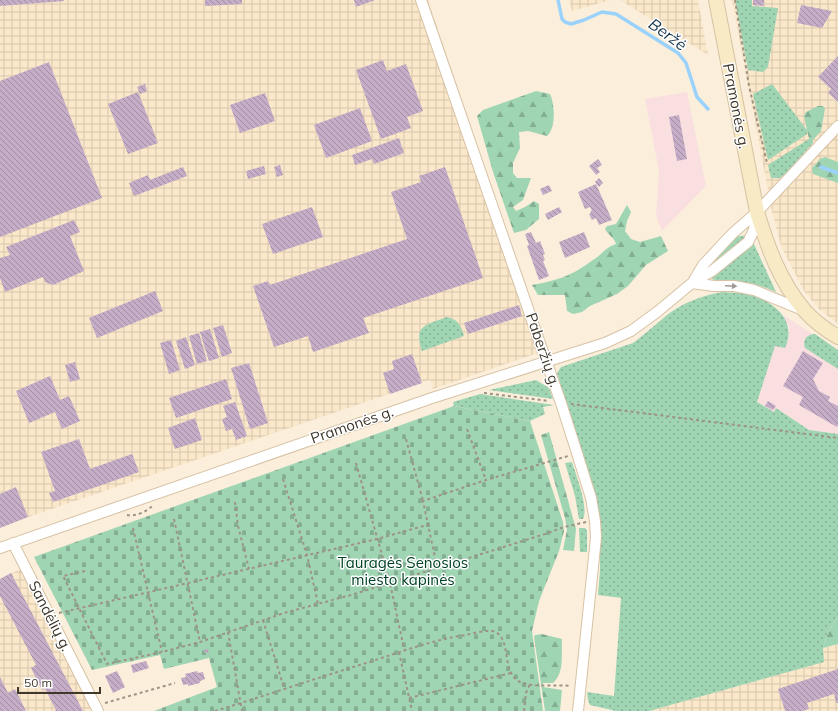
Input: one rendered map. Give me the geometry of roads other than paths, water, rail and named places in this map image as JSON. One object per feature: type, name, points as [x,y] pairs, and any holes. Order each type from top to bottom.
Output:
[{"type":"main road","name":"Pramonės g.","points":[[716,0],[756,212],[772,259],[781,276],[805,312],[825,329],[838,337]]},
{"type":"street","name":"Paberžių g.","points":[[421,0],[546,362],[562,403],[591,498],[596,537],[578,711]]},
{"type":"street","name":"Pramonės g.","points":[[692,283],[702,265],[756,212],[838,126]]},
{"type":"street","name":"Pramonės g.","points":[[0,548],[432,398],[605,343],[631,330],[657,312],[692,283],[712,271],[748,242],[754,230],[756,212]]},
{"type":"street","name":"Pramonės g.","points":[[692,283],[714,286],[734,286],[754,290],[805,312]]},
{"type":"street","name":"Sandėlių g.","points":[[13,543],[97,708]]},
{"type":"waterway","name":"Beržė","points":[[558,0],[562,19],[565,22],[571,24],[602,12],[616,14],[678,53],[686,63],[697,97],[708,109]]},
{"type":"waterway","name":"Beržė","points":[[821,167],[838,173]]},
{"type":"park label","name":"Tauragės Senosios miesto kapinės","points":[[403,572]]}]
